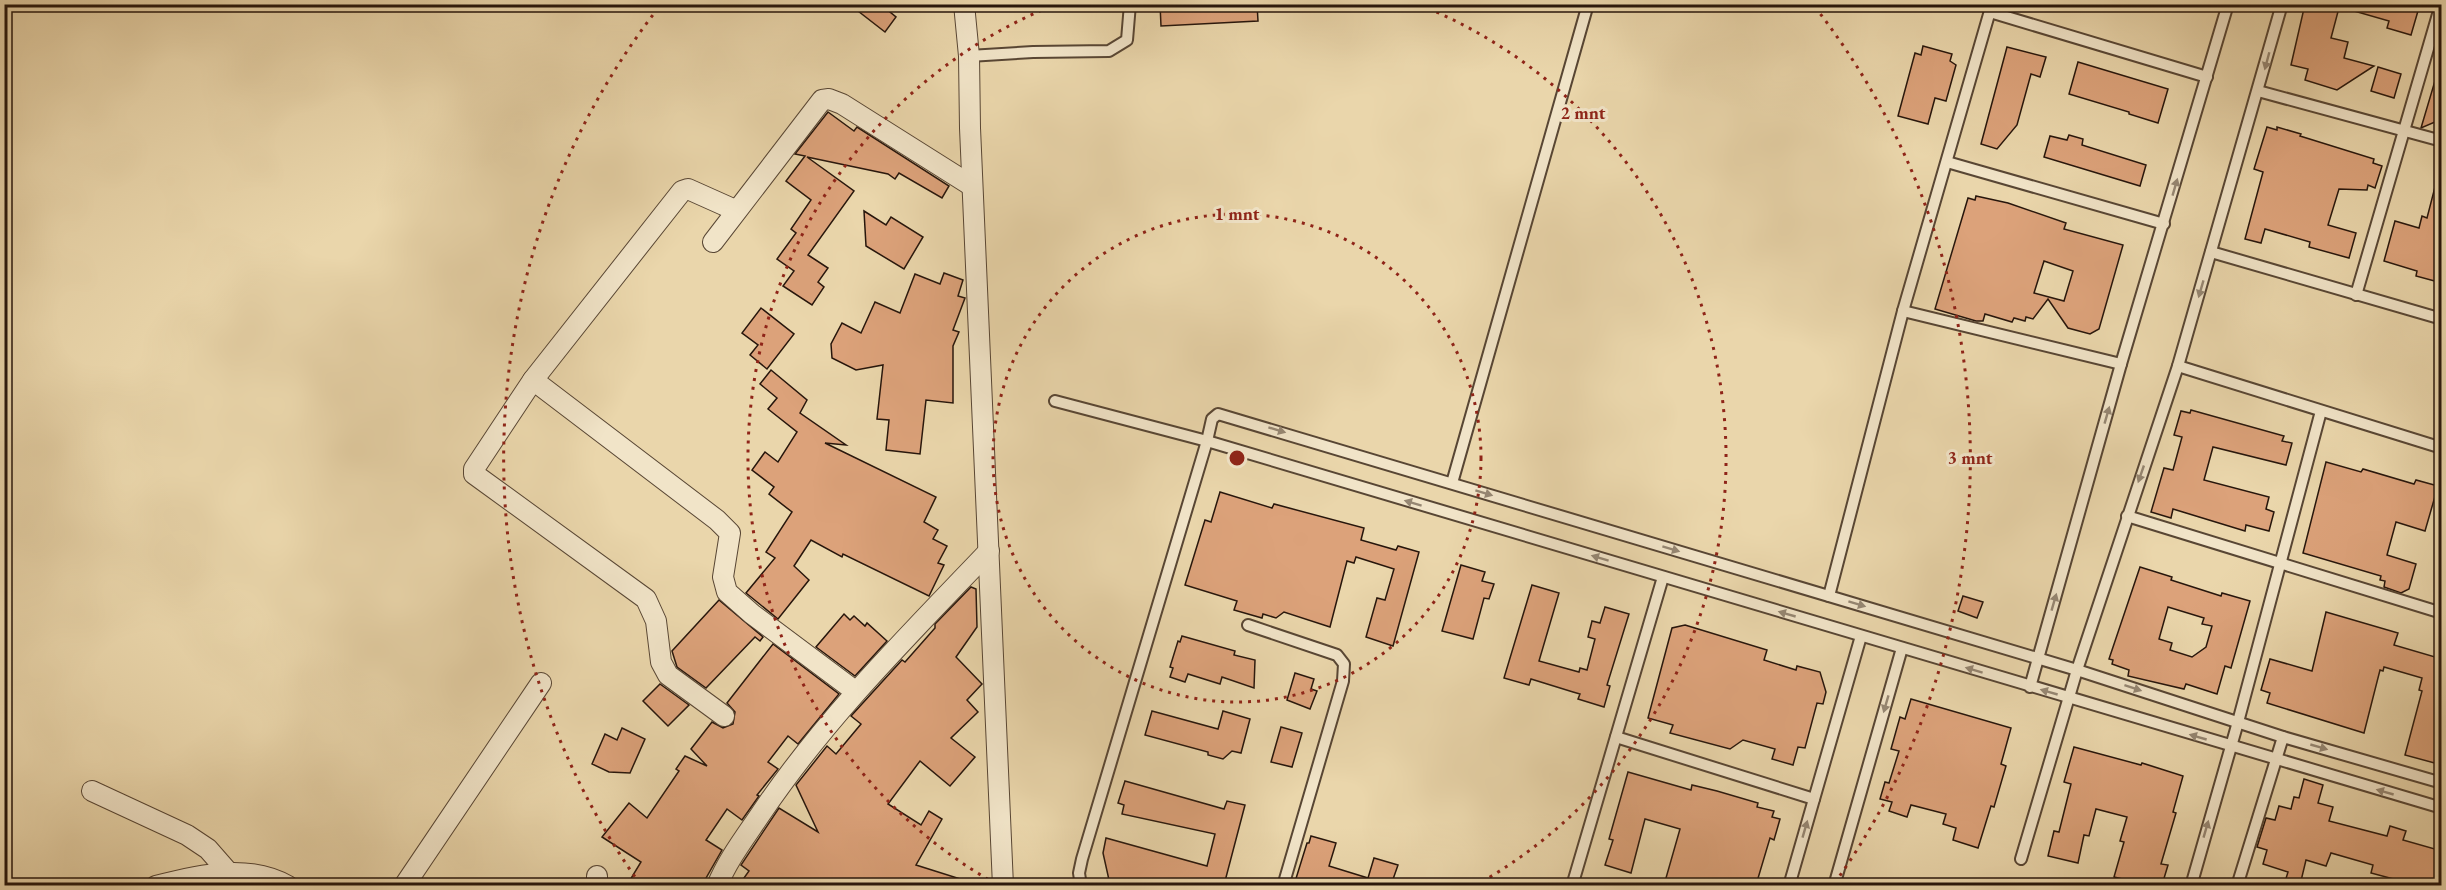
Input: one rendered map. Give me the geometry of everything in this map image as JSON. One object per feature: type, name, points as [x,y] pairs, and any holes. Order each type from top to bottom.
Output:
[{"type":"street","points":[[964,4],[969,56],[972,186],[1003,885]]},
{"type":"street","points":[[713,242],[735,210],[822,100],[836,101],[972,186]]},
{"type":"street","points":[[724,716],[668,675],[661,662],[656,621],[646,599],[474,474],[474,469],[533,380],[682,191],[688,189],[735,210]]},
{"type":"street","points":[[533,380],[717,520],[730,533],[723,577],[727,591],[752,614],[855,691]]},
{"type":"street","points":[[717,885],[743,840],[799,758],[855,691],[988,551]]},
{"type":"street","points":[[404,885],[541,683]]},
{"type":"street","points":[[92,791],[187,835],[208,849],[229,873]]},
{"type":"street","points":[[156,885],[229,873],[252,873],[288,885]]},
{"type":"lane","points":[[969,56],[1109,51],[1126,40],[1130,4]]},
{"type":"lane","points":[[1452,483],[1588,4]]},
{"type":"lane","points":[[2030,687],[2121,364],[2228,4]]},
{"type":"lane","points":[[2021,859],[2069,698],[2178,366],[2282,4]]},
{"type":"lane","points":[[2356,295],[2441,4]]},
{"type":"lane","points":[[1829,596],[1903,311],[1991,8],[2207,77]]},
{"type":"lane","points":[[2258,92],[2404,129],[2442,141]]},
{"type":"lane","points":[[1947,162],[2164,224]]},
{"type":"lane","points":[[2211,252],[2442,319]]},
{"type":"lane","points":[[1903,311],[2121,364]]},
{"type":"lane","points":[[2178,366],[2442,448]]},
{"type":"lane","points":[[1054,401],[1207,441],[2442,808]]},
{"type":"lane","points":[[2190,885],[2238,722],[2321,411]]},
{"type":"lane","points":[[1081,885],[1079,873],[1082,859],[1212,419],[1214,415],[1221,414],[2078,670],[2283,737],[2442,783]]},
{"type":"lane","points":[[2127,516],[2442,614]]},
{"type":"lane","points":[[1572,885],[1664,578]]},
{"type":"lane","points":[[1248,625],[1337,655],[1344,664],[1343,681],[1283,885]]},
{"type":"lane","points":[[1789,885],[1861,636]]},
{"type":"lane","points":[[1834,885],[1902,648]]},
{"type":"lane","points":[[1616,737],[1814,799]]},
{"type":"lane","points":[[2237,885],[2283,737]]},
{"type":"building","points":[[849,4],[880,4],[896,17],[885,32]]},
{"type":"building","points":[[1160,4],[1257,4],[1258,21],[1161,26]]},
{"type":"building","points":[[2305,4],[2340,4],[2331,38],[2348,42],[2344,58],[2374,66],[2337,90],[2305,80],[2308,69],[2291,65]]},
{"type":"building","points":[[2348,4],[2420,4],[2411,35],[2387,28],[2389,21],[2347,9]]},
{"type":"building","points":[[1923,46],[1952,54],[1950,61],[1956,65],[1946,101],[1935,98],[1928,124],[1898,116],[1915,53],[1921,55]]},
{"type":"building","points":[[2007,47],[2046,57],[2040,77],[2031,74],[2017,125],[1997,149],[1981,144]]},
{"type":"building","points":[[2078,62],[2168,89],[2158,123],[2069,94]]},
{"type":"building","points":[[2378,67],[2401,74],[2394,98],[2371,91]]},
{"type":"building","points":[[2437,74],[2442,75],[2442,119],[2421,128]]},
{"type":"building","points":[[828,112],[854,131],[857,127],[949,186],[942,198],[899,173],[895,179],[888,174],[807,157],[854,191],[808,255],[828,268],[818,282],[824,287],[812,305],[783,286],[794,271],[777,259],[796,233],[791,229],[811,200],[786,181],[805,156],[795,154]]},
{"type":"building","points":[[2267,127],[2277,130],[2277,127],[2301,134],[2300,136],[2374,159],[2373,163],[2382,166],[2375,188],[2368,185],[2367,190],[2339,189],[2328,225],[2356,233],[2349,258],[2309,247],[2310,242],[2265,229],[2261,243],[2245,239],[2263,172],[2254,169]]},
{"type":"building","points":[[2069,135],[2083,139],[2082,145],[2146,165],[2140,186],[2044,157],[2050,136],[2067,140]]},
{"type":"building","points":[[2436,183],[2442,184],[2442,283],[2416,276],[2417,271],[2384,261],[2395,221],[2419,228],[2422,216],[2427,218]]},
{"type":"building","points":[[1976,196],[2008,203],[2066,223],[2064,229],[2123,245],[2099,329],[2090,334],[2068,328],[2048,299],[2033,319],[2026,317],[2025,321],[2014,318],[2012,322],[1985,314],[1983,321],[1976,321],[1935,309],[1968,198],[1975,200]],"holes":[[[2044,261],[2073,271],[2064,301],[2034,293]]]},
{"type":"building","points":[[864,211],[886,225],[891,217],[923,237],[904,269],[866,246]]},
{"type":"building","points":[[944,273],[963,280],[958,296],[965,298],[953,330],[959,332],[953,346],[953,403],[926,400],[920,454],[886,450],[889,420],[877,419],[883,365],[856,370],[832,358],[831,344],[842,323],[861,333],[875,302],[900,313],[915,274],[940,284]]},
{"type":"building","points":[[761,308],[794,334],[767,369],[750,355],[758,345],[742,333]]},
{"type":"building","points":[[771,370],[807,400],[800,413],[846,445],[825,443],[936,497],[924,522],[938,530],[933,539],[947,546],[938,563],[944,565],[929,596],[843,554],[842,557],[811,540],[794,566],[809,580],[778,619],[746,593],[775,558],[766,552],[792,512],[769,494],[774,487],[752,470],[765,452],[778,462],[797,432],[768,409],[777,398],[760,384]]},
{"type":"building","points":[[2191,410],[2284,436],[2282,441],[2292,443],[2286,465],[2213,447],[2204,480],[2269,497],[2266,509],[2274,512],[2269,531],[2246,525],[2245,531],[2173,509],[2171,518],[2151,512],[2164,468],[2173,470],[2182,437],[2174,435],[2181,411],[2190,413]]},
{"type":"building","points":[[2326,462],[2361,472],[2363,469],[2414,484],[2416,480],[2438,486],[2425,531],[2396,522],[2387,555],[2416,564],[2409,589],[2401,593],[2384,587],[2385,581],[2380,580],[2381,576],[2303,553]]},
{"type":"building","points":[[1220,492],[1272,508],[1274,504],[1364,528],[1361,540],[1396,550],[1398,546],[1419,552],[1393,646],[1366,637],[1377,598],[1385,600],[1394,569],[1356,557],[1354,563],[1347,561],[1330,627],[1284,612],[1276,618],[1263,614],[1262,618],[1234,610],[1237,601],[1185,585],[1205,520],[1211,522]]},
{"type":"building","points":[[1461,565],[1485,572],[1482,581],[1494,584],[1489,599],[1484,598],[1473,639],[1442,631]]},
{"type":"building","points":[[2140,567],[2221,596],[2222,593],[2250,601],[2231,668],[2225,666],[2217,694],[2186,684],[2184,689],[2128,676],[2129,670],[2112,664],[2113,660],[2109,659]],"holes":[[[2168,607],[2204,618],[2202,624],[2212,626],[2206,647],[2192,657],[2170,650],[2172,643],[2159,639]]]},
{"type":"building","points":[[1532,585],[1559,593],[1539,661],[1579,672],[1580,668],[1587,670],[1595,639],[1588,637],[1592,621],[1600,623],[1605,607],[1629,614],[1607,685],[1610,686],[1604,707],[1578,699],[1580,694],[1531,679],[1529,685],[1504,678]]},
{"type":"building","points":[[971,587],[976,589],[977,627],[956,657],[982,684],[967,700],[978,712],[951,738],[975,757],[950,786],[920,761],[888,804],[921,825],[929,811],[942,819],[916,865],[970,882],[970,885],[739,885],[749,871],[741,865],[779,808],[818,832],[796,785],[827,746],[836,754],[861,724],[851,716],[902,660],[905,662],[935,628],[935,624]]},
{"type":"building","points":[[1963,596],[1983,602],[1977,618],[1958,611]]},
{"type":"building","points":[[719,600],[763,637],[760,641],[755,637],[706,688],[677,667],[672,651]]},
{"type":"building","points":[[2326,612],[2398,633],[2394,645],[2442,659],[2442,765],[2405,755],[2422,691],[2419,690],[2422,678],[2384,667],[2383,671],[2380,670],[2364,733],[2267,703],[2270,693],[2261,690],[2270,659],[2312,671]]},
{"type":"building","points":[[844,614],[850,620],[854,616],[865,626],[867,623],[887,641],[855,676],[816,647]]},
{"type":"building","points":[[1685,625],[1767,650],[1764,660],[1796,670],[1797,666],[1820,672],[1826,692],[1823,704],[1817,703],[1805,748],[1798,747],[1793,765],[1772,759],[1775,749],[1743,740],[1730,749],[1670,733],[1673,725],[1648,718],[1672,628]]},
{"type":"building","points":[[1182,636],[1235,651],[1234,655],[1255,660],[1254,688],[1222,677],[1220,684],[1188,674],[1185,682],[1170,677],[1173,668],[1170,667],[1178,641],[1180,642]]},
{"type":"building","points":[[773,644],[839,694],[798,744],[788,736],[768,762],[778,769],[757,795],[759,796],[742,820],[727,809],[706,840],[722,850],[702,885],[627,885],[641,862],[602,837],[629,803],[647,818],[679,771],[676,769],[685,756],[707,766],[691,749],[712,722],[723,728],[733,724],[735,712],[727,703]]},
{"type":"building","points":[[1295,673],[1314,679],[1311,689],[1317,691],[1310,709],[1287,700]]},
{"type":"building","points":[[660,684],[689,705],[668,726],[643,701]]},
{"type":"building","points":[[1911,699],[2011,728],[2001,764],[2006,766],[1994,807],[1991,806],[1978,848],[1953,840],[1956,828],[1943,824],[1946,814],[1911,805],[1907,817],[1889,811],[1892,802],[1880,799],[1885,782],[1889,783],[1899,751],[1891,749],[1900,717],[1905,719]]},
{"type":"building","points":[[1152,711],[1218,729],[1223,711],[1250,719],[1241,753],[1232,751],[1223,759],[1208,755],[1208,752],[1145,735]]},
{"type":"building","points":[[1281,727],[1302,733],[1292,767],[1271,762]]},
{"type":"building","points":[[622,728],[645,739],[630,773],[609,772],[592,764],[605,734],[617,740]]},
{"type":"building","points":[[2074,747],[2141,765],[2142,763],[2183,776],[2173,812],[2176,813],[2161,864],[2168,865],[2162,885],[2148,885],[2114,877],[2124,842],[2120,841],[2127,817],[2096,809],[2089,836],[2084,835],[2078,863],[2048,856],[2054,831],[2059,832],[2071,784],[2064,782]]},
{"type":"building","points":[[1628,772],[1691,790],[1692,785],[1717,791],[1758,803],[1757,807],[1774,811],[1772,817],[1780,819],[1774,840],[1770,838],[1756,885],[1664,885],[1680,829],[1645,819],[1631,873],[1605,865],[1613,840],[1609,839]]},
{"type":"building","points":[[2304,779],[2323,785],[2318,803],[2333,807],[2329,821],[2387,836],[2390,826],[2406,831],[2403,840],[2442,851],[2442,885],[2416,885],[2371,873],[2373,865],[2331,853],[2326,866],[2306,860],[2300,885],[2284,885],[2288,872],[2263,864],[2267,850],[2257,847],[2266,818],[2275,820],[2279,806],[2291,809],[2294,797],[2299,798]]},
{"type":"building","points":[[1125,781],[1224,809],[1227,801],[1245,805],[1224,885],[1129,885],[1109,880],[1103,853],[1106,838],[1207,866],[1215,834],[1122,814],[1124,805],[1118,803]]},
{"type":"building","points":[[1311,836],[1336,843],[1329,866],[1368,878],[1374,858],[1398,865],[1391,885],[1294,885]]}]
